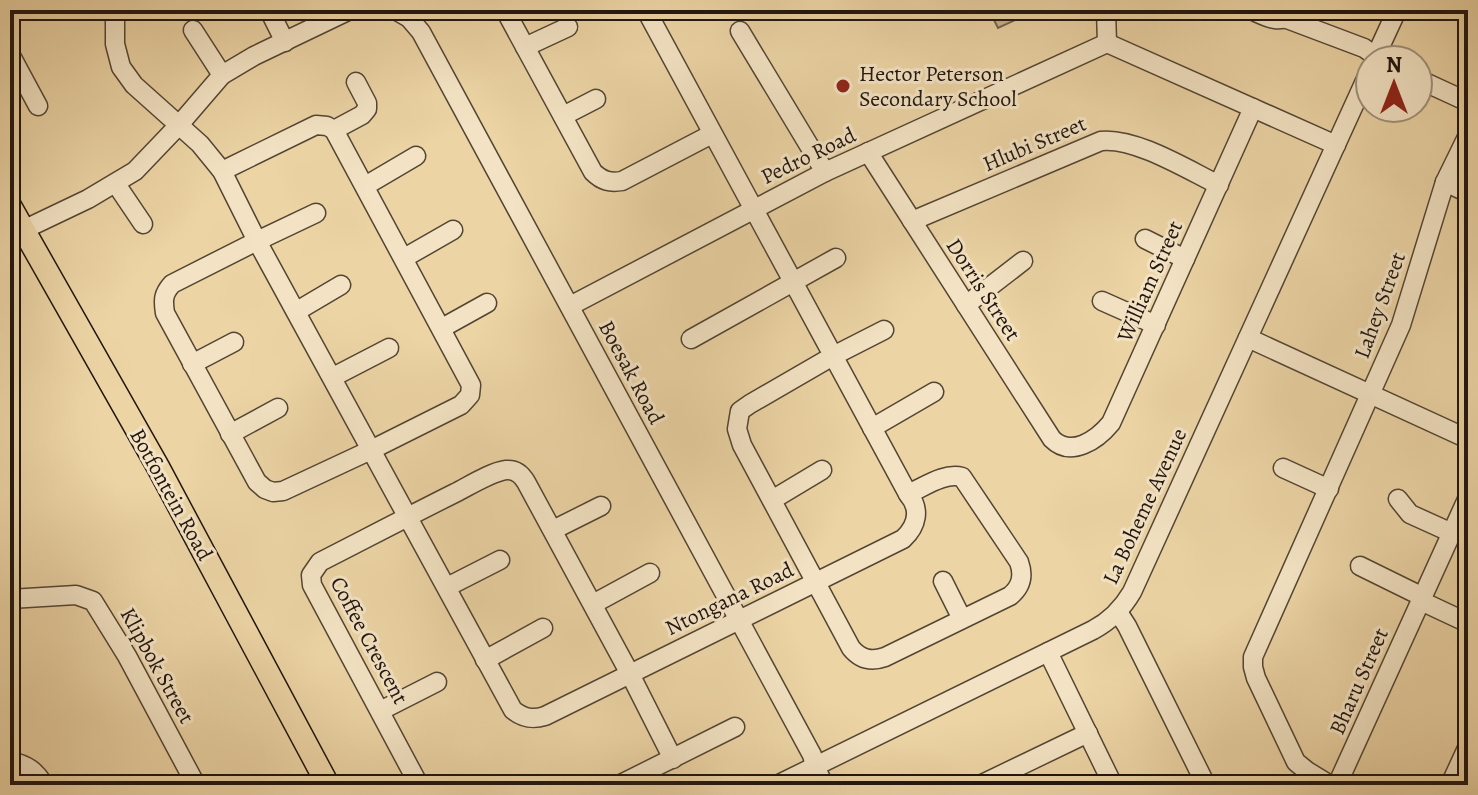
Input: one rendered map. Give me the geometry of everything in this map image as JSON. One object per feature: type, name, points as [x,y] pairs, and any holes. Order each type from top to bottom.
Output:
[{"type":"main road","name":"Botfontein Road","points":[[10,206],[158,467],[328,785]]},
{"type":"street","name":"Ntongana Road","points":[[115,10],[115,44],[121,67],[134,85],[200,144],[222,171],[257,241],[513,710],[531,718],[545,716],[903,539],[914,526],[916,514],[915,506],[646,10]]},
{"type":"street","points":[[269,10],[285,42]]},
{"type":"street","points":[[23,230],[88,199],[135,171],[222,75],[254,56],[350,10]]},
{"type":"street","points":[[505,10],[597,177],[608,182],[622,181],[712,134]]},
{"type":"street","points":[[1106,10],[1107,43],[1336,145]]},
{"type":"street","points":[[1251,10],[1272,19],[1292,14],[1356,44]]},
{"type":"street","name":"La Boheme Avenue","points":[[1382,44],[1397,10]]},
{"type":"street","name":"Boesak Road","points":[[407,12],[421,32],[739,619],[812,755],[824,785]]},
{"type":"street","points":[[525,47],[568,27]]},
{"type":"street","points":[[193,30],[222,75]]},
{"type":"street","points":[[740,31],[825,172]]},
{"type":"street","name":"Pedro Road","points":[[570,306],[825,172],[1107,43]]},
{"type":"street","points":[[10,54],[38,106]]},
{"type":"street","points":[[334,130],[367,109],[356,82]]},
{"type":"street","points":[[1434,86],[1468,102]]},
{"type":"street","points":[[563,116],[596,99]]},
{"type":"street","name":"La Boheme Avenue","points":[[777,785],[1102,625],[1118,612],[1132,592],[1354,106]]},
{"type":"street","name":"William Street","points":[[1065,447],[1085,444],[1098,437],[1111,423],[1253,108]]},
{"type":"street","points":[[222,171],[316,125],[334,130],[470,380],[470,395],[461,405],[283,491],[273,492],[257,482],[230,434],[165,313],[164,295],[172,284],[316,213]]},
{"type":"street","name":"Lahey Street","points":[[1330,785],[1296,762],[1253,667],[1253,657],[1401,325],[1445,182],[1468,135]]},
{"type":"street","name":"Hlubi Street","points":[[912,221],[1101,141],[1123,141],[1219,185]]},
{"type":"street","name":"Dorris Street","points":[[868,152],[1052,439],[1065,447]]},
{"type":"street","points":[[365,186],[416,156]]},
{"type":"street","points":[[1445,182],[1468,193]]},
{"type":"street","points":[[116,184],[143,224]]},
{"type":"street","points":[[404,258],[453,230]]},
{"type":"street","points":[[1145,239],[1185,259]]},
{"type":"street","points":[[691,339],[836,258]]},
{"type":"street","points":[[966,305],[1023,261]]},
{"type":"street","points":[[297,311],[341,285]]},
{"type":"street","points":[[1102,301],[1156,325]]},
{"type":"street","points":[[442,328],[487,303]]},
{"type":"street","points":[[884,330],[740,411],[737,429],[742,445],[851,648],[868,659],[885,657],[1014,592],[1022,577],[1019,562],[962,477],[946,477],[908,494]]},
{"type":"street","points":[[1248,338],[1468,439]]},
{"type":"street","points":[[192,364],[234,342]]},
{"type":"street","points":[[333,377],[389,348]]},
{"type":"street","points":[[872,428],[934,392]]},
{"type":"street","points":[[230,434],[278,408]]},
{"type":"street","points":[[1283,468],[1329,489]]},
{"type":"street","points":[[408,516],[505,470],[520,474],[593,604],[673,759]]},
{"type":"street","points":[[772,500],[822,470]]},
{"type":"street","name":"Bharu Street","points":[[1337,785],[1468,497]]},
{"type":"street","points":[[1398,499],[1410,514],[1452,533]]},
{"type":"street","points":[[553,530],[601,506]]},
{"type":"street","name":"Coffee Crescent","points":[[408,516],[320,562],[311,575],[312,585],[419,785]]},
{"type":"street","points":[[447,587],[500,560]]},
{"type":"street","points":[[1360,566],[1468,623]]},
{"type":"street","points":[[593,604],[650,573]]},
{"type":"street","points":[[943,581],[962,619]]},
{"type":"street","name":"Klipbok Street","points":[[10,599],[76,595],[93,601],[127,656],[196,785]]},
{"type":"street","points":[[1118,612],[1206,785]]},
{"type":"street","points":[[485,660],[543,628]]},
{"type":"street","points":[[1048,652],[1113,785]]},
{"type":"street","points":[[380,711],[437,682]]},
{"type":"street","points":[[619,785],[735,727]]},
{"type":"street","points":[[980,785],[1088,733]]},
{"type":"street","points":[[1450,785],[1468,746]]},
{"type":"street","points":[[10,761],[29,767],[44,785]]},
{"type":"shaded area","points":[[989,10],[1037,10],[998,28]]},
{"type":"place","name":"Hector Peterson Secondary School","points":[[843,86]]}]
